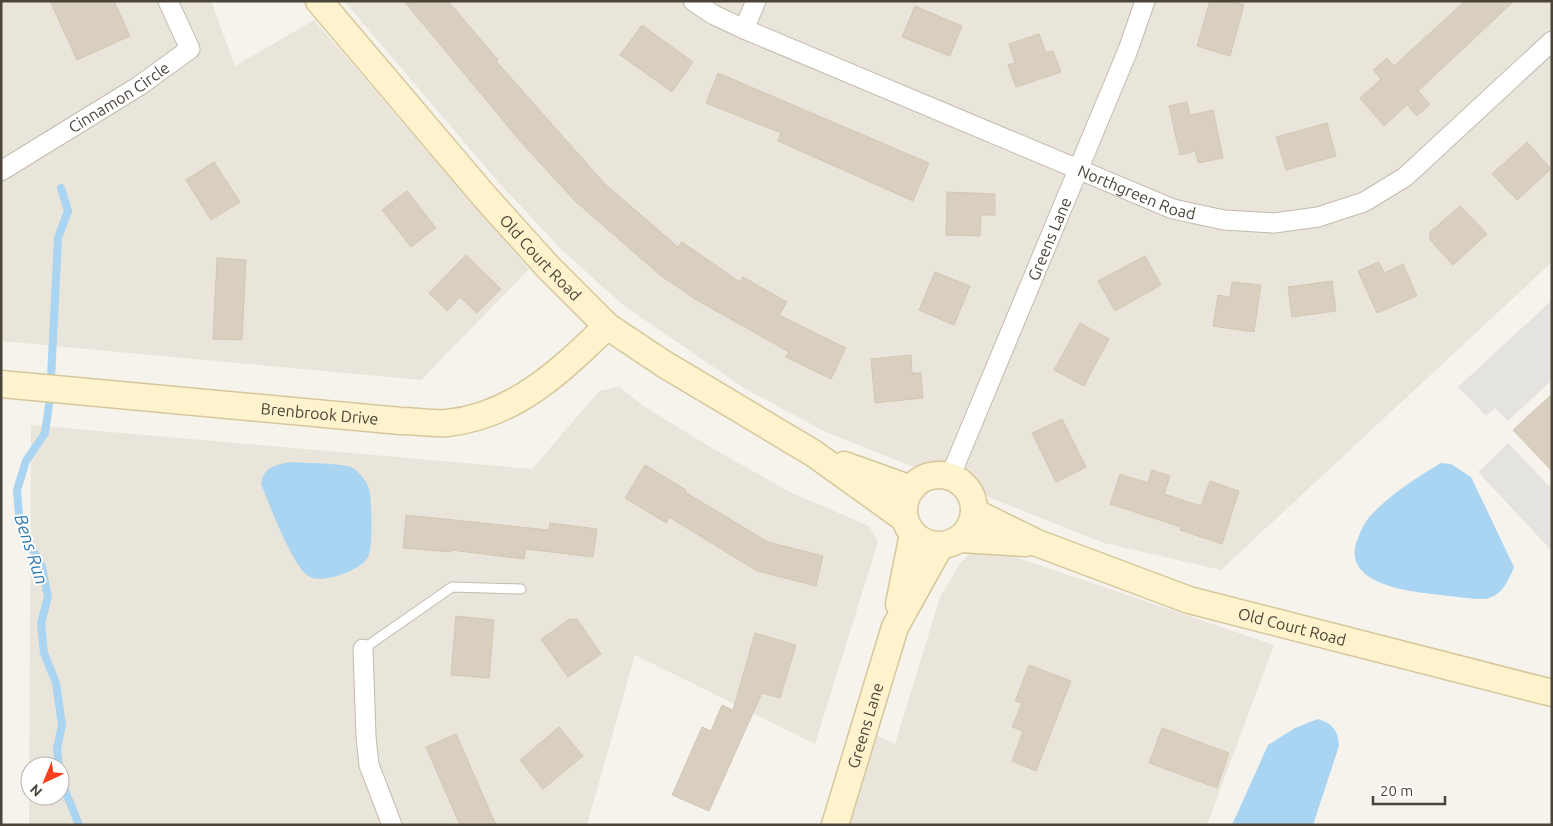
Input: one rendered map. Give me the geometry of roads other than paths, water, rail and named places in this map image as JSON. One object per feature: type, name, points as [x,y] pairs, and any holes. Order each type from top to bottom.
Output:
[{"type":"main road","name":"Old Court Road","points":[[319,1],[485,197],[548,266],[607,326],[664,364],[813,453],[909,527]]},
{"type":"main road","name":"Brenbrook Drive","points":[[1,384],[401,421],[446,422],[488,414],[528,395],[564,368],[607,326]]},
{"type":"main road","name":"Old Court Road","points":[[813,453],[911,489]]},
{"type":"main road","points":[[942,475],[950,477],[960,482],[968,490],[974,512],[970,527],[950,542],[926,543],[909,527],[905,503],[911,489],[924,478],[942,475]]},
{"type":"main road","name":"Old Court Road","points":[[974,512],[1037,543],[1189,600],[1552,692]]},
{"type":"main road","name":"Greens Lane","points":[[835,825],[895,627],[909,527]]},
{"type":"main road","name":"Old Court Road","points":[[950,542],[1037,543]]},
{"type":"main road","name":"Greens Lane","points":[[895,627],[950,542]]},
{"type":"street","name":"Cinnamon Circle","points":[[1,171],[139,86],[190,49],[168,1]]},
{"type":"street","name":"Northgreen Road","points":[[694,1],[714,15],[744,29],[1078,167],[1174,209],[1224,220],[1274,224],[1318,217],[1364,202],[1405,177],[1552,41]]},
{"type":"street","points":[[744,29],[756,1]]},
{"type":"street","name":"Greens Lane","points":[[950,477],[1128,50],[1145,1]]},
{"type":"street","points":[[363,649],[366,737],[369,765],[392,825]]},
{"type":"lane","points":[[363,649],[452,587],[521,589]]},
{"type":"water","points":[[289,462],[348,466],[356,470],[364,480],[370,494],[371,544],[368,557],[358,567],[333,577],[316,579],[310,577],[296,562],[282,535],[261,484],[264,474],[270,468]]},
{"type":"water","points":[[1441,463],[1451,464],[1471,477],[1514,567],[1502,590],[1489,598],[1478,599],[1420,593],[1391,587],[1366,574],[1358,565],[1355,553],[1358,538],[1369,517],[1395,493]]},
{"type":"water","points":[[1318,719],[1334,728],[1339,746],[1313,825],[1232,825],[1268,745],[1295,728]]},
{"type":"waterway","name":"Bens Run","points":[[58,756],[57,749],[62,725],[56,683],[44,653],[41,623],[48,597],[42,567],[30,545],[19,515],[17,490],[26,461],[45,433],[50,398],[58,238],[68,211],[61,188]]},
{"type":"waterway","name":"Bens Run","points":[[70,803],[79,825]]}]
